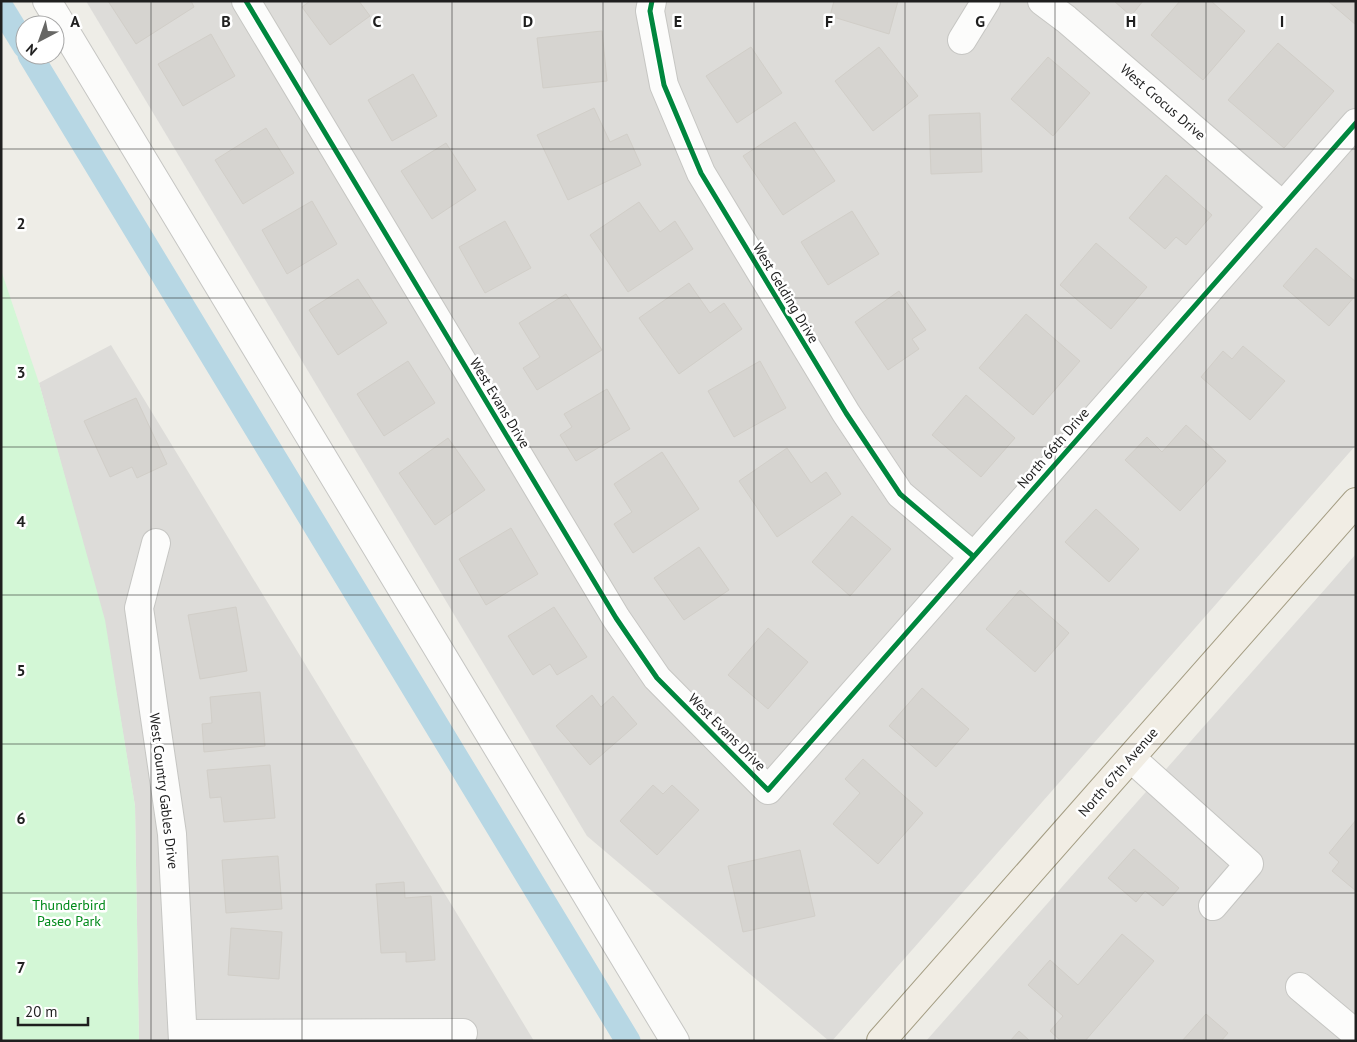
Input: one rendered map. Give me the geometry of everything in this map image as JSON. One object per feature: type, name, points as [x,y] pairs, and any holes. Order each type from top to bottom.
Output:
[{"type":"main road","name":"North 67th Avenue","points":[[881,1041],[1356,502]]},
{"type":"street","points":[[47,1],[675,1041]]},
{"type":"street","name":"West Evans Drive","points":[[246,1],[616,618],[657,678],[768,790]]},
{"type":"street","name":"West Gelding Drive","points":[[652,1],[650,11],[664,85],[701,173],[846,413],[900,494],[974,556]]},
{"type":"street","points":[[962,40],[986,1]]},
{"type":"street","name":"West Crocus Drive","points":[[1042,1],[1066,18],[1282,205]]},
{"type":"street","name":"North 66th Drive","points":[[768,790],[1356,123]]},
{"type":"street","name":"West Country Gables Drive","points":[[156,544],[139,608],[172,834],[183,1038]]},
{"type":"street","points":[[1131,758],[1248,864],[1213,906]]},
{"type":"street","points":[[1300,987],[1356,1034]]},
{"type":"street","points":[[183,1038],[463,1032]]},
{"type":"shaded area","points":[[86,1],[1356,1],[1356,445],[832,1041],[829,1041],[587,836]]},
{"type":"shaded area","points":[[111,345],[534,1041],[139,1041],[135,806],[105,625],[39,383]]},
{"type":"shaded area","points":[[1356,554],[1356,1041],[926,1041]]},
{"type":"green space","name":"Thunderbird Paseo Park","points":[[1,270],[39,383],[105,620],[135,806],[139,1041],[1,1041]]},
{"type":"building","points":[[108,1],[191,1],[194,7],[136,44]]},
{"type":"building","points":[[310,1],[359,1],[370,16],[330,45],[302,7]]},
{"type":"building","points":[[834,1],[898,1],[889,34],[830,16]]},
{"type":"building","points":[[1114,1],[1143,1],[1131,16]]},
{"type":"building","points":[[1180,1],[1211,1],[1245,31],[1203,80],[1151,35]]},
{"type":"building","points":[[1328,1],[1356,1],[1356,25]]},
{"type":"building","points":[[602,31],[607,81],[543,88],[537,38]]},
{"type":"building","points":[[211,34],[235,76],[183,106],[158,64]]},
{"type":"building","points":[[1278,43],[1334,91],[1284,148],[1228,100]]},
{"type":"building","points":[[751,47],[782,93],[737,123],[706,76]]},
{"type":"building","points":[[879,47],[918,96],[873,131],[835,81]]},
{"type":"building","points":[[1048,57],[1090,93],[1053,136],[1011,99]]},
{"type":"building","points":[[413,74],[437,116],[392,141],[368,100]]},
{"type":"building","points":[[594,108],[610,142],[627,134],[641,165],[568,200],[537,135]]},
{"type":"building","points":[[980,113],[982,172],[931,174],[929,115]]},
{"type":"building","points":[[795,122],[835,181],[783,215],[743,156]]},
{"type":"building","points":[[266,128],[294,173],[243,204],[215,160]]},
{"type":"building","points":[[446,143],[476,190],[432,219],[401,171]]},
{"type":"building","points":[[1166,175],[1212,215],[1186,245],[1176,237],[1165,249],[1129,218]]},
{"type":"building","points":[[312,201],[337,244],[287,274],[262,230]]},
{"type":"building","points":[[639,202],[660,232],[675,221],[693,249],[628,292],[590,235]]},
{"type":"building","points":[[852,211],[879,254],[828,285],[801,242]]},
{"type":"building","points":[[505,221],[531,268],[485,293],[459,247]]},
{"type":"building","points":[[1096,243],[1147,287],[1111,329],[1060,285]]},
{"type":"building","points":[[1316,248],[1356,282],[1356,295],[1329,326],[1283,286]]},
{"type":"building","points":[[358,279],[387,323],[338,355],[309,310]]},
{"type":"building","points":[[689,283],[710,313],[724,303],[742,329],[679,374],[639,318]]},
{"type":"building","points":[[899,291],[926,330],[912,339],[919,349],[888,370],[855,322]]},
{"type":"building","points":[[566,294],[602,350],[537,390],[523,368],[540,357],[519,323]]},
{"type":"building","points":[[1026,314],[1080,361],[1033,415],[979,368]]},
{"type":"building","points":[[1243,346],[1285,381],[1250,420],[1201,377],[1223,351],[1232,359]]},
{"type":"building","points":[[408,361],[435,403],[384,436],[357,394]]},
{"type":"building","points":[[760,361],[786,408],[734,437],[708,391]]},
{"type":"building","points":[[607,389],[630,429],[576,461],[560,435],[572,427],[564,414]]},
{"type":"building","points":[[966,395],[1015,438],[981,477],[932,435]]},
{"type":"building","points":[[136,398],[167,464],[137,478],[132,467],[110,477],[84,421]]},
{"type":"building","points":[[1186,425],[1226,461],[1180,511],[1125,460],[1147,437],[1162,452]]},
{"type":"building","points":[[448,438],[485,490],[435,525],[399,473]]},
{"type":"building","points":[[787,448],[811,483],[826,472],[841,494],[777,537],[739,481]]},
{"type":"building","points":[[662,452],[699,509],[633,553],[614,524],[632,512],[614,484]]},
{"type":"building","points":[[1096,509],[1139,549],[1109,582],[1065,542]]},
{"type":"building","points":[[852,516],[891,549],[850,596],[812,562]]},
{"type":"building","points":[[511,528],[538,574],[486,605],[459,559]]},
{"type":"building","points":[[699,547],[729,590],[684,620],[654,578]]},
{"type":"building","points":[[1020,590],[1069,633],[1035,672],[986,629]]},
{"type":"building","points":[[236,607],[247,671],[200,679],[188,615]]},
{"type":"building","points":[[554,607],[587,657],[557,675],[550,664],[533,675],[508,636]]},
{"type":"building","points":[[768,628],[808,662],[768,709],[728,675]]},
{"type":"building","points":[[922,688],[969,729],[936,767],[889,726]]},
{"type":"building","points":[[260,692],[265,746],[204,752],[202,724],[212,723],[210,697]]},
{"type":"building","points":[[592,695],[601,707],[613,696],[637,724],[590,765],[556,726]]},
{"type":"building","points":[[863,759],[923,813],[878,864],[833,824],[860,793],[845,779]]},
{"type":"building","points":[[270,765],[275,818],[224,822],[221,797],[210,798],[207,770]]},
{"type":"building","points":[[653,785],[663,794],[672,785],[699,810],[657,855],[620,821]]},
{"type":"building","points":[[1356,820],[1356,891],[1332,871],[1339,862],[1329,853]]},
{"type":"building","points":[[1134,849],[1179,888],[1163,906],[1145,891],[1136,902],[1108,878]]},
{"type":"building","points":[[800,850],[815,916],[743,932],[728,866]]},
{"type":"building","points":[[278,856],[282,909],[226,913],[222,860]]},
{"type":"building","points":[[404,882],[405,898],[431,896],[435,960],[406,962],[406,952],[381,953],[376,884]]},
{"type":"building","points":[[231,928],[282,932],[279,979],[228,975]]},
{"type":"building","points":[[1122,934],[1154,961],[1085,1041],[1061,1041],[1050,1031],[1063,1016],[1028,985],[1050,960],[1078,985]]},
{"type":"building","points":[[1206,1014],[1228,1033],[1221,1041],[1182,1041]]},
{"type":"building","points":[[1019,1031],[1030,1041],[1010,1041]]},
{"type":"waterway","points":[[1,7],[15,30]]},
{"type":"waterway","points":[[36,65],[628,1041]]},
{"type":"cycle path","points":[[246,1],[616,618],[657,678],[768,790],[1356,123]]},
{"type":"cycle path","points":[[652,1],[650,11],[664,85],[701,173],[846,413],[900,494],[973,556]]}]
